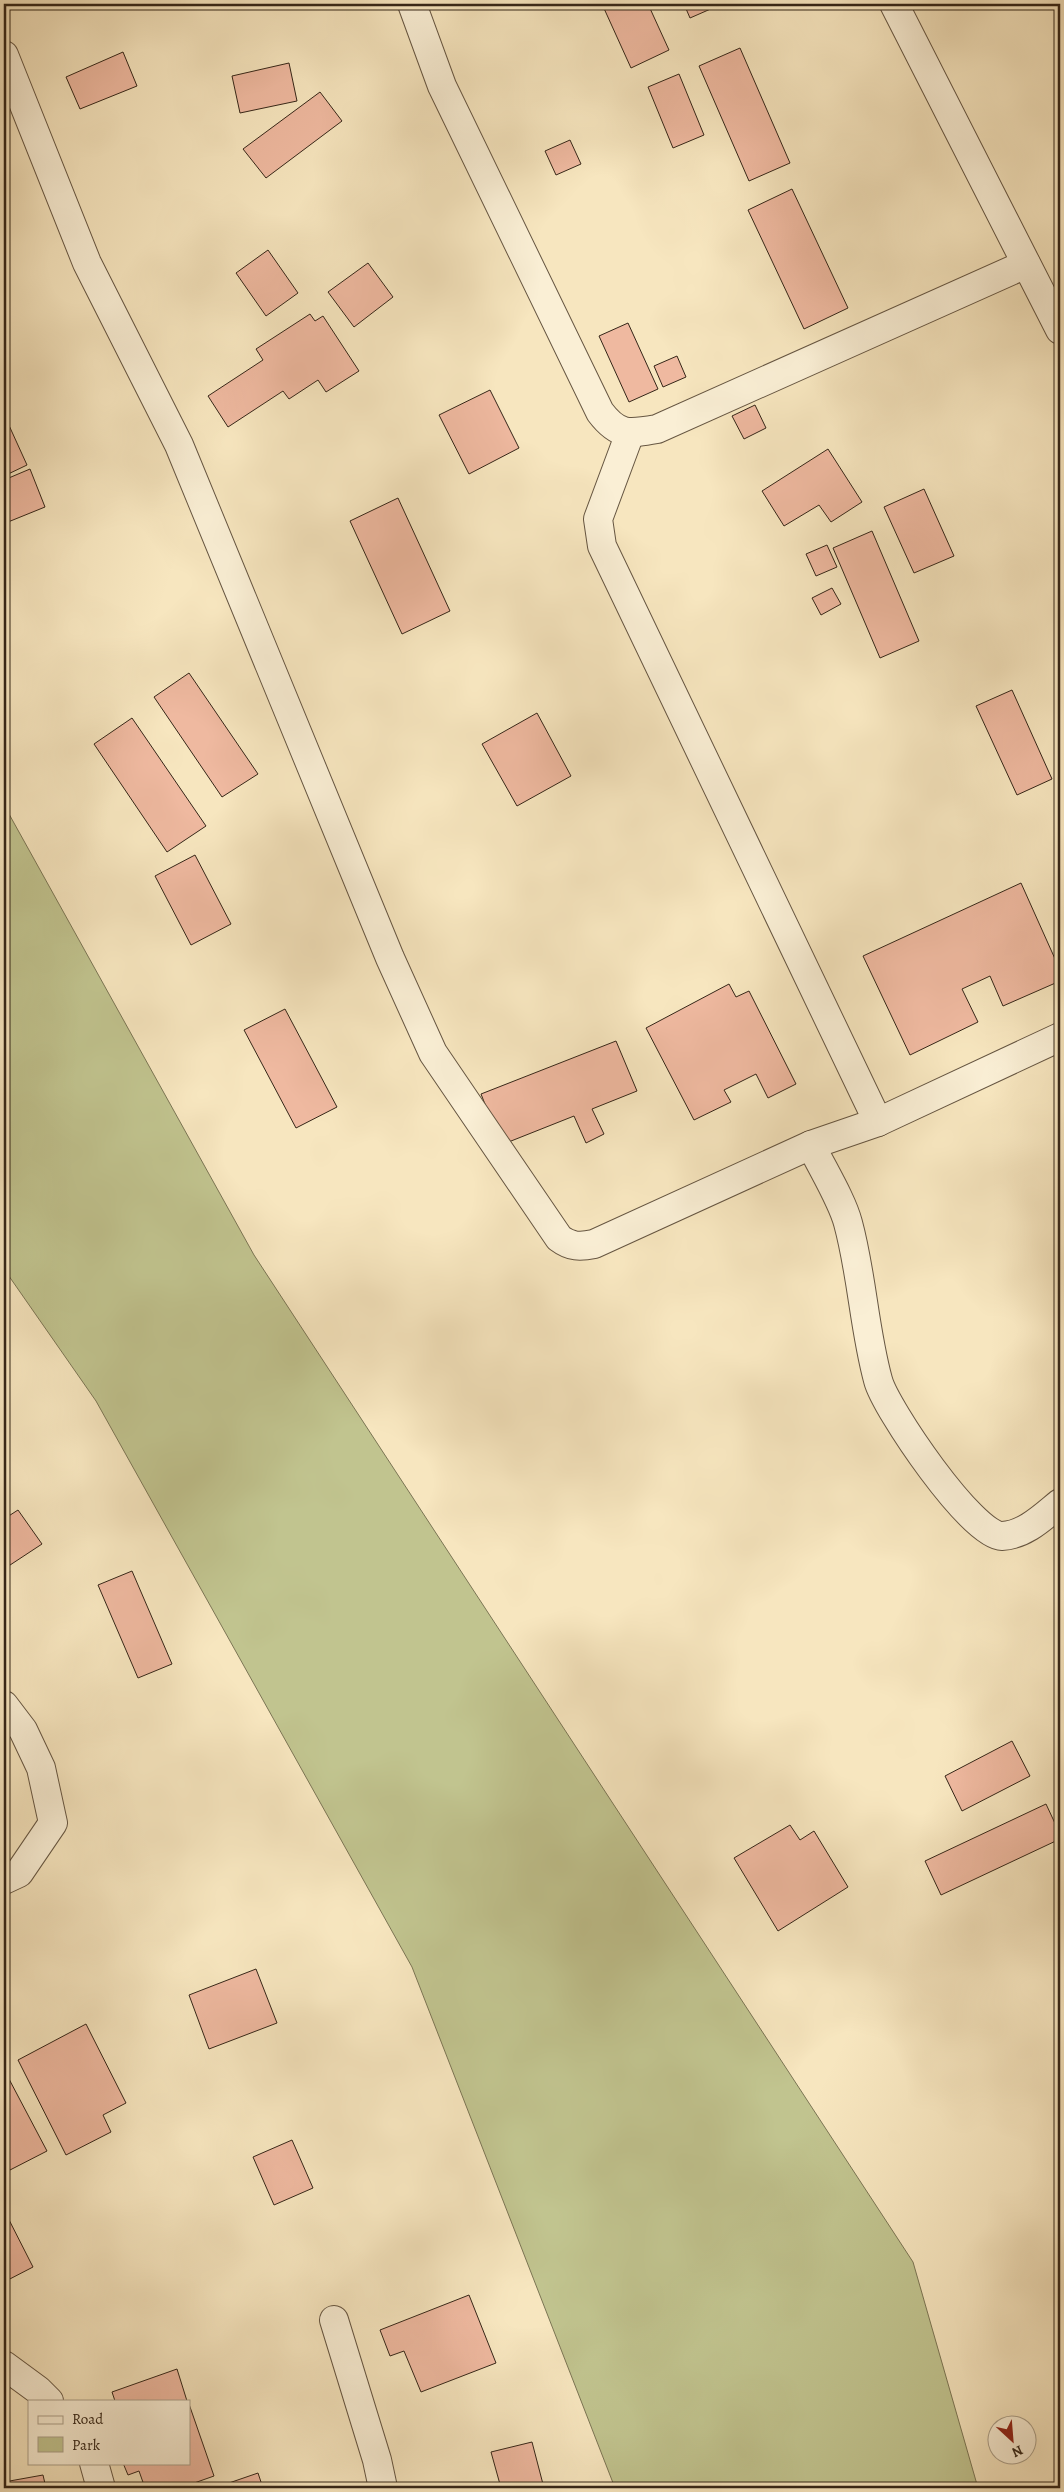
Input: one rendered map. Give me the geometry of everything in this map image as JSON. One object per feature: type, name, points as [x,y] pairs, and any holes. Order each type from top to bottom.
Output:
[{"type":"street","points":[[412,4],[442,86],[600,412],[611,427],[630,433],[657,429],[1026,264]]},
{"type":"street","points":[[894,4],[1060,330]]},
{"type":"street","points":[[4,55],[87,263],[179,444],[386,949],[433,1053],[559,1238],[566,1244],[579,1247],[594,1244],[811,1145],[878,1122],[1060,1037]]},
{"type":"street","points":[[630,433],[598,519],[602,546],[878,1122]]},
{"type":"street","points":[[811,1145],[848,1222],[878,1382],[901,1426],[965,1512],[984,1529],[1001,1536],[1023,1530],[1039,1521],[1060,1502]]},
{"type":"street","points":[[4,1705],[23,1730],[42,1768],[54,1823],[19,1873],[4,1880]]},
{"type":"street","points":[[334,2320],[377,2460],[383,2488]]},
{"type":"street","points":[[4,2365],[38,2390],[48,2400]]},
{"type":"street","points":[[94,2464],[101,2488]]},
{"type":"green space","points":[[4,805],[254,1255],[913,2262],[978,2488],[615,2488],[412,1967],[96,1401],[4,1269]]},
{"type":"building","points":[[602,4],[648,4],[669,50],[631,68]]},
{"type":"building","points":[[684,4],[722,4],[690,18]]},
{"type":"building","points":[[740,48],[790,163],[749,181],[699,66]]},
{"type":"building","points":[[123,52],[137,86],[80,109],[66,77]]},
{"type":"building","points":[[289,63],[297,101],[240,113],[232,76]]},
{"type":"building","points":[[679,74],[704,135],[673,148],[648,87]]},
{"type":"building","points":[[320,92],[342,121],[266,178],[243,149]]},
{"type":"building","points":[[570,140],[581,164],[556,175],[545,151]]},
{"type":"building","points":[[792,189],[848,308],[804,329],[748,210]]},
{"type":"building","points":[[268,250],[298,293],[266,316],[236,273]]},
{"type":"building","points":[[368,263],[393,297],[354,327],[328,292]]},
{"type":"building","points":[[310,314],[315,321],[323,316],[359,371],[326,392],[318,380],[289,399],[283,391],[228,427],[208,396],[263,360],[256,349]]},
{"type":"building","points":[[628,323],[658,389],[629,402],[599,336]]},
{"type":"building","points":[[677,356],[686,377],[663,387],[654,366]]},
{"type":"building","points":[[490,390],[519,448],[469,474],[439,415]]},
{"type":"building","points":[[755,405],[766,428],[744,439],[732,416]]},
{"type":"building","points":[[7,421],[27,465],[4,476],[4,422]]},
{"type":"building","points":[[828,449],[862,502],[831,522],[819,505],[784,526],[762,491]]},
{"type":"building","points":[[30,469],[45,507],[8,522],[4,512],[4,480]]},
{"type":"building","points":[[924,489],[954,556],[914,573],[884,507]]},
{"type":"building","points":[[398,498],[450,611],[402,634],[350,521]]},
{"type":"building","points":[[872,531],[919,641],[880,658],[833,548]]},
{"type":"building","points":[[827,545],[837,567],[816,576],[806,554]]},
{"type":"building","points":[[832,588],[841,604],[821,615],[812,598]]},
{"type":"building","points":[[189,673],[258,774],[222,797],[154,697]]},
{"type":"building","points":[[1012,690],[1052,779],[1017,795],[976,706]]},
{"type":"building","points":[[537,713],[571,776],[517,806],[482,744]]},
{"type":"building","points":[[132,718],[206,826],[167,852],[94,744]]},
{"type":"building","points":[[195,855],[231,924],[191,945],[155,876]]},
{"type":"building","points":[[1021,883],[1060,970],[1060,981],[1003,1006],[990,976],[962,989],[978,1022],[910,1055],[863,956]]},
{"type":"building","points":[[729,984],[736,997],[749,991],[796,1084],[768,1098],[756,1074],[724,1090],[731,1102],[694,1120],[646,1028]]},
{"type":"building","points":[[285,1009],[337,1107],[296,1128],[244,1030]]},
{"type":"building","points":[[616,1041],[637,1091],[592,1109],[604,1134],[586,1143],[574,1116],[501,1145],[481,1094]]},
{"type":"building","points":[[18,1510],[42,1544],[4,1569],[4,1519]]},
{"type":"building","points":[[132,1571],[172,1664],[138,1678],[98,1585]]},
{"type":"building","points":[[1012,1741],[1030,1776],[962,1811],[945,1776]]},
{"type":"building","points":[[1046,1804],[1060,1834],[1060,1839],[941,1895],[925,1861]]},
{"type":"building","points":[[790,1825],[800,1840],[814,1831],[848,1887],[778,1931],[734,1858]]},
{"type":"building","points":[[256,1969],[277,2023],[209,2049],[189,1995]]},
{"type":"building","points":[[86,2024],[126,2103],[103,2115],[111,2132],[66,2155],[18,2060]]},
{"type":"building","points":[[9,2079],[47,2151],[10,2170],[4,2158],[4,2082]]},
{"type":"building","points":[[292,2140],[313,2188],[274,2205],[253,2157]]},
{"type":"building","points":[[4,2210],[33,2267],[4,2282]]},
{"type":"building","points":[[469,2295],[496,2363],[421,2392],[404,2351],[390,2356],[380,2330]]},
{"type":"building","points":[[177,2369],[187,2400],[115,2400],[112,2392]]},
{"type":"building","points":[[190,2407],[214,2476],[180,2488],[145,2488],[139,2471],[128,2475],[123,2464],[190,2464]]},
{"type":"building","points":[[532,2442],[544,2488],[501,2488],[491,2452]]},
{"type":"building","points":[[258,2473],[263,2488],[227,2488],[226,2484]]},
{"type":"building","points":[[43,2475],[46,2488],[4,2488],[4,2482]]}]
